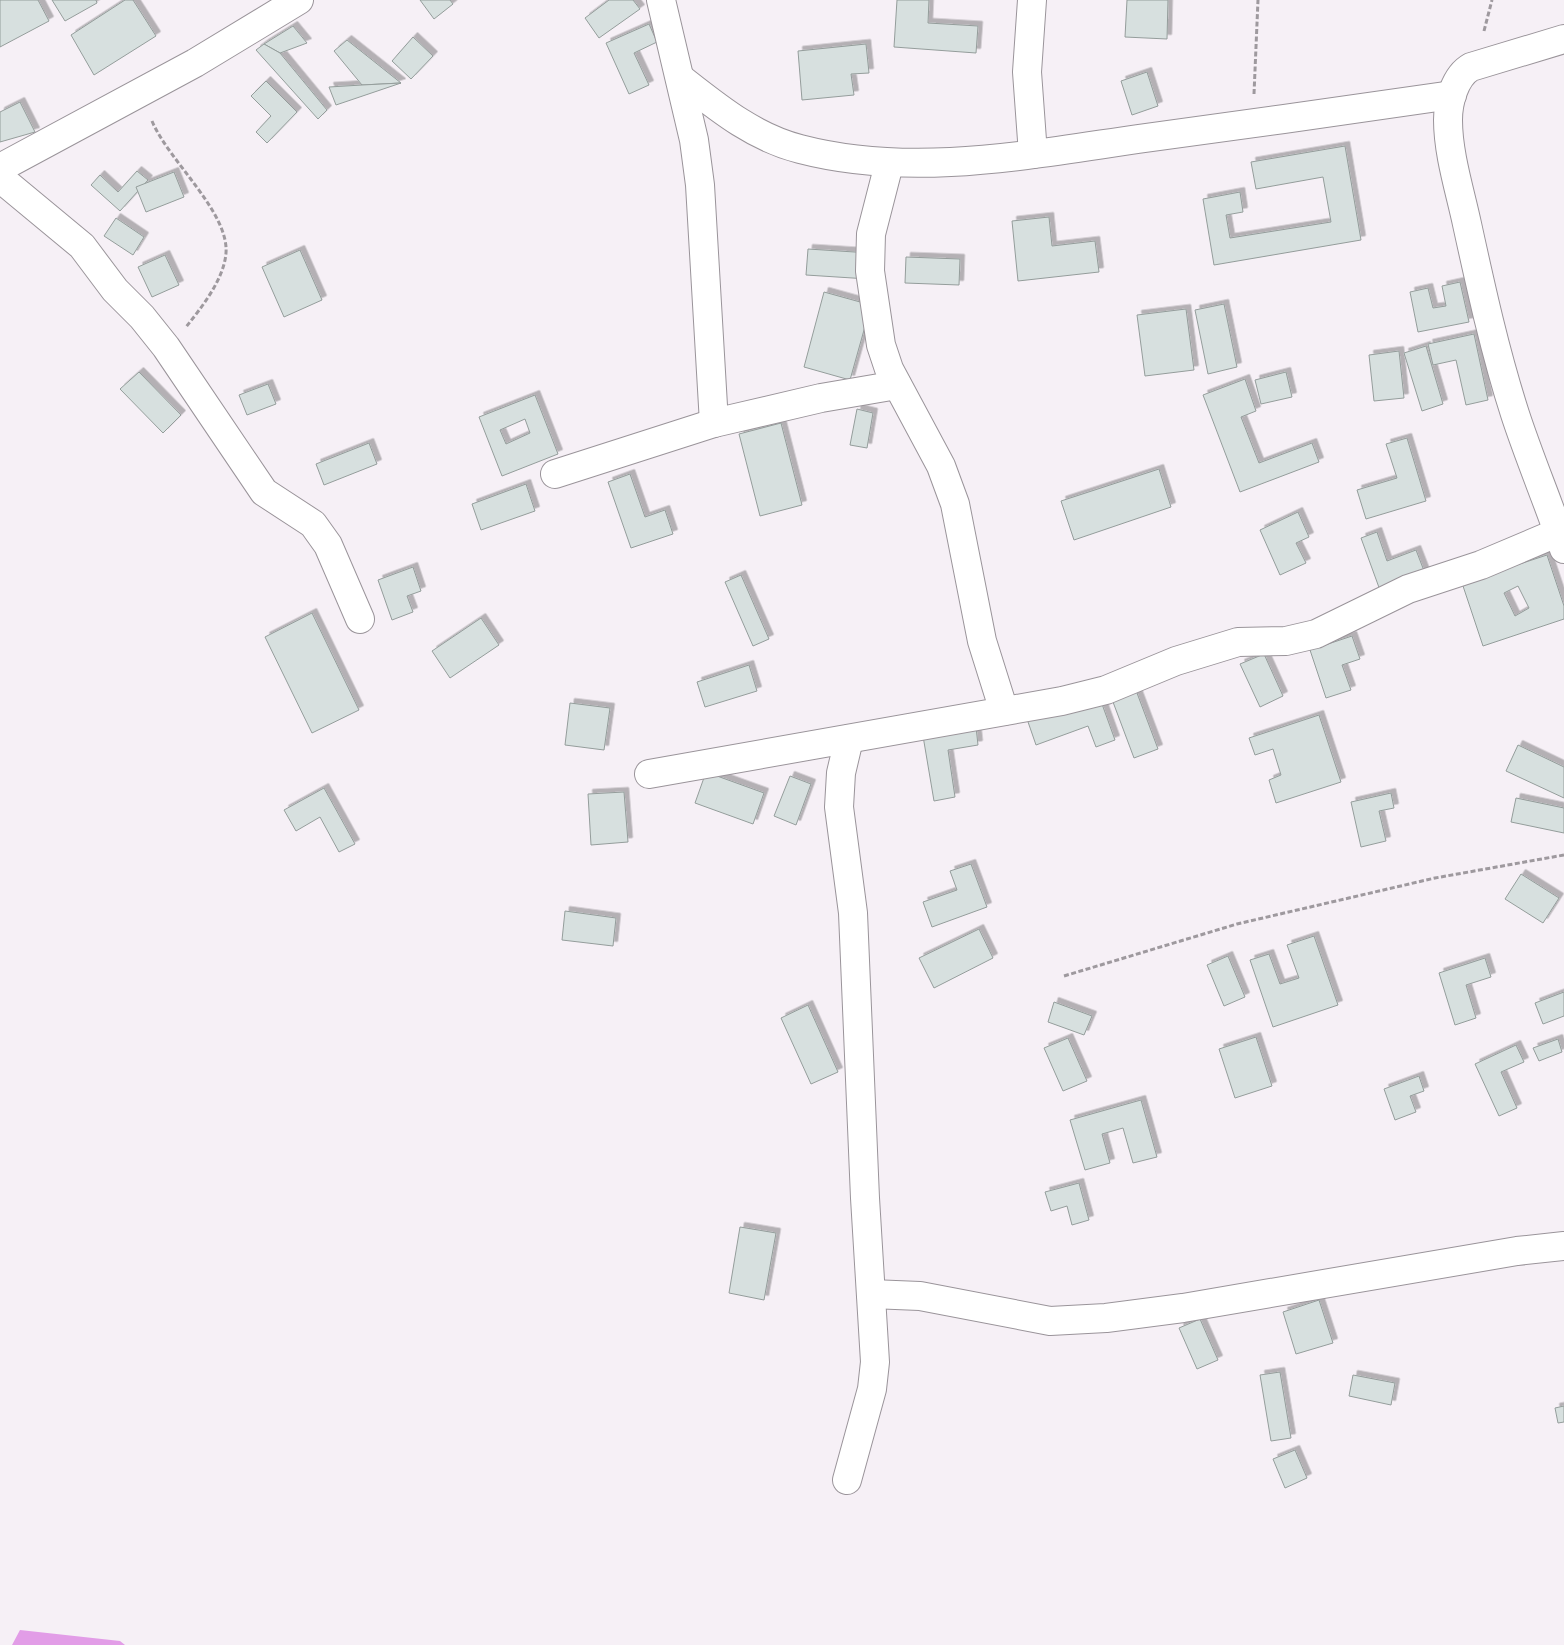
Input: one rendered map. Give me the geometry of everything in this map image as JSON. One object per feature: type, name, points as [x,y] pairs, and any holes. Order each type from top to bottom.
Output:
[{"type":"street","points":[[0,168],[203,58],[299,0]]},
{"type":"street","points":[[661,0],[694,140],[700,185],[714,423]]},
{"type":"street","points":[[1032,0],[1026,72],[1032,154]]},
{"type":"street","points":[[649,774],[1062,702],[1106,690],[1176,662],[1238,642],[1274,642],[1301,638],[1346,620],[1408,589],[1561,541],[1516,414],[1491,329],[1453,159],[1448,120],[1452,95],[1462,72],[1471,67],[1564,39]]},
{"type":"street","points":[[680,78],[750,130],[798,149],[889,164],[1032,154],[1452,95]]},
{"type":"street","points":[[889,164],[871,234],[870,271],[881,345],[897,386],[941,466],[955,504],[982,641],[1004,711]]},
{"type":"street","points":[[0,178],[82,246],[115,290],[142,316],[166,347],[264,492],[313,524],[328,544],[360,619]]},
{"type":"street","points":[[555,474],[714,423],[821,398],[897,386]]},
{"type":"street","points":[[847,1480],[872,1389],[875,1362],[865,1198],[853,913],[839,807],[841,773],[849,738]]},
{"type":"street","points":[[871,1294],[920,1296],[1050,1321],[1106,1318],[1183,1308],[1516,1250],[1564,1246]]},
{"type":"path","points":[[1252,124],[1258,0]]},
{"type":"path","points":[[140,92],[154,125],[171,156],[213,210],[224,234],[226,252],[223,269],[209,295],[181,334],[166,347]]},
{"type":"path","points":[[1064,976],[1237,924],[1435,878],[1564,855]]},
{"type":"shaded area","points":[[20,1630],[120,1641],[125,1645],[12,1645]]},
{"type":"building","points":[[0,0],[38,0],[49,21],[0,47]]},
{"type":"building","points":[[52,0],[96,0],[97,3],[65,21]]},
{"type":"building","points":[[125,0],[133,0],[156,36],[94,75],[71,35]]},
{"type":"building","points":[[420,0],[450,0],[453,4],[434,19]]},
{"type":"building","points":[[609,0],[633,0],[640,9],[599,38],[585,18]]},
{"type":"building","points":[[897,0],[929,0],[928,23],[978,26],[976,53],[894,47]]},
{"type":"building","points":[[1127,0],[1168,0],[1167,39],[1125,37]]},
{"type":"building","points":[[649,24],[657,42],[634,53],[649,85],[629,94],[606,43]]},
{"type":"building","points":[[293,26],[307,43],[280,53],[264,44]]},
{"type":"building","points":[[413,37],[433,56],[411,79],[392,61]]},
{"type":"building","points":[[347,40],[401,83],[362,85],[334,51]]},
{"type":"building","points":[[264,44],[280,53],[327,110],[318,119],[256,50]]},
{"type":"building","points":[[866,44],[869,73],[851,74],[854,95],[802,100],[798,51]]},
{"type":"building","points":[[1147,72],[1158,106],[1132,115],[1121,81]]},
{"type":"building","points":[[266,81],[297,112],[267,143],[256,132],[271,116],[251,96]]},
{"type":"building","points":[[401,83],[336,105],[329,87],[362,85]]},
{"type":"building","points":[[20,102],[35,132],[0,142],[0,112]]},
{"type":"building","points":[[1345,146],[1361,240],[1214,265],[1203,199],[1240,192],[1243,212],[1226,215],[1230,238],[1331,222],[1323,177],[1256,189],[1251,162]]},
{"type":"building","points":[[137,171],[148,180],[120,211],[91,185],[100,175],[118,192]]},
{"type":"building","points":[[174,172],[184,197],[146,212],[136,187]]},
{"type":"building","points":[[1049,217],[1052,246],[1095,241],[1099,272],[1018,281],[1012,221]]},
{"type":"building","points":[[116,218],[144,237],[133,255],[104,236]]},
{"type":"building","points":[[808,249],[870,253],[868,279],[806,275]]},
{"type":"building","points":[[300,250],[322,300],[284,317],[262,267]]},
{"type":"building","points":[[165,255],[179,285],[152,297],[138,267]]},
{"type":"building","points":[[906,257],[960,259],[959,285],[905,283]]},
{"type":"building","points":[[1460,282],[1469,322],[1418,332],[1410,292],[1428,288],[1433,308],[1446,306],[1442,286]]},
{"type":"building","points":[[824,292],[871,305],[850,380],[804,367]]},
{"type":"building","points":[[1224,304],[1237,367],[1208,374],[1195,310]]},
{"type":"building","points":[[1186,309],[1194,370],[1145,376],[1137,315]]},
{"type":"building","points":[[1474,334],[1488,400],[1466,405],[1456,360],[1433,365],[1428,344]]},
{"type":"building","points":[[1426,346],[1443,404],[1422,411],[1404,353]]},
{"type":"building","points":[[1399,351],[1404,398],[1374,401],[1369,355]]},
{"type":"building","points":[[139,372],[181,415],[163,433],[120,389]]},
{"type":"building","points":[[1286,372],[1292,397],[1261,404],[1255,380]]},
{"type":"building","points":[[1245,379],[1256,411],[1241,417],[1259,463],[1312,443],[1319,462],[1240,492],[1203,395]]},
{"type":"building","points":[[268,384],[276,404],[247,415],[239,395]]},
{"type":"building","points":[[535,395],[558,454],[502,476],[479,417]],"holes":[[[525,419],[530,433],[506,444],[500,430]]]},
{"type":"building","points":[[857,409],[873,413],[867,448],[850,445]]},
{"type":"building","points":[[781,423],[802,505],[760,516],[739,434]]},
{"type":"building","points":[[1407,438],[1426,501],[1366,519],[1357,490],[1397,478],[1386,444]]},
{"type":"building","points":[[369,443],[377,464],[324,485],[316,464]]},
{"type":"building","points":[[1159,469],[1171,507],[1074,540],[1061,501]]},
{"type":"building","points":[[630,474],[645,517],[665,510],[673,534],[631,548],[608,482]]},
{"type":"building","points":[[526,484],[535,511],[481,530],[472,504]]},
{"type":"building","points":[[1298,512],[1309,537],[1296,543],[1306,563],[1280,575],[1260,530]]},
{"type":"building","points":[[1377,532],[1387,561],[1416,550],[1426,576],[1381,593],[1361,538]]},
{"type":"building","points":[[1547,555],[1564,606],[1564,619],[1483,646],[1462,583]],"holes":[[[1518,586],[1529,608],[1515,616],[1504,593]]]},
{"type":"building","points":[[413,567],[421,591],[407,596],[413,612],[392,620],[378,580]]},
{"type":"building","points":[[741,575],[769,639],[753,646],[725,582]]},
{"type":"building","points":[[312,613],[359,710],[312,733],[265,637]]},
{"type":"building","points":[[481,618],[499,645],[450,678],[432,651]]},
{"type":"building","points":[[1352,636],[1360,659],[1342,665],[1351,690],[1326,698],[1310,650]]},
{"type":"building","points":[[1264,654],[1283,696],[1260,707],[1240,664]]},
{"type":"building","points":[[749,665],[757,691],[705,707],[697,682]]},
{"type":"building","points":[[1134,685],[1158,749],[1134,758],[1110,694]]},
{"type":"building","points":[[1098,693],[1115,740],[1096,747],[1088,726],[1036,745],[1027,719]]},
{"type":"building","points":[[570,703],[610,708],[604,750],[565,745]]},
{"type":"building","points":[[1319,715],[1341,782],[1276,803],[1269,780],[1281,775],[1273,749],[1255,755],[1249,738]]},
{"type":"building","points":[[976,727],[978,745],[948,750],[955,797],[934,801],[923,736]]},
{"type":"building","points":[[1518,745],[1564,767],[1564,798],[1506,771]]},
{"type":"building","points":[[706,772],[764,793],[753,824],[695,803]]},
{"type":"building","points":[[790,776],[811,784],[796,825],[774,816]]},
{"type":"building","points":[[324,788],[355,844],[339,852],[320,817],[296,831],[284,810]]},
{"type":"building","points":[[624,792],[628,842],[591,845],[588,794]]},
{"type":"building","points":[[1391,793],[1394,808],[1379,811],[1386,841],[1361,847],[1351,802]]},
{"type":"building","points":[[1516,798],[1564,808],[1564,833],[1511,822]]},
{"type":"building","points":[[971,864],[987,907],[932,927],[923,902],[957,890],[950,871]]},
{"type":"building","points":[[1521,874],[1559,898],[1543,923],[1505,899]]},
{"type":"building","points":[[565,911],[616,918],[613,946],[562,940]]},
{"type":"building","points":[[979,929],[993,958],[934,988],[919,958]]},
{"type":"building","points":[[1314,936],[1338,1005],[1273,1027],[1250,960],[1269,954],[1280,984],[1299,978],[1287,945]]},
{"type":"building","points":[[1228,956],[1245,997],[1224,1006],[1207,965]]},
{"type":"building","points":[[1485,958],[1491,977],[1466,985],[1476,1018],[1455,1025],[1439,973]]},
{"type":"building","points":[[1564,992],[1564,1016],[1543,1024],[1535,1003]]},
{"type":"building","points":[[1054,1002],[1092,1016],[1084,1035],[1048,1022]]},
{"type":"building","points":[[808,1005],[838,1072],[811,1084],[781,1018]]},
{"type":"building","points":[[1256,1037],[1272,1086],[1235,1098],[1219,1049]]},
{"type":"building","points":[[1068,1038],[1087,1081],[1063,1091],[1044,1048]]},
{"type":"building","points":[[1558,1039],[1562,1052],[1539,1061],[1533,1048]]},
{"type":"building","points":[[1516,1045],[1524,1062],[1501,1072],[1517,1108],[1499,1116],[1475,1064]]},
{"type":"building","points":[[1419,1076],[1424,1091],[1410,1096],[1416,1112],[1395,1120],[1384,1089]]},
{"type":"building","points":[[1141,1100],[1157,1157],[1133,1163],[1123,1128],[1102,1134],[1110,1163],[1085,1170],[1070,1120]]},
{"type":"building","points":[[1079,1183],[1089,1220],[1072,1225],[1067,1206],[1051,1211],[1045,1192]]},
{"type":"building","points":[[740,1227],[776,1233],[764,1300],[729,1293]]},
{"type":"building","points":[[1319,1300],[1333,1343],[1296,1354],[1283,1312]]},
{"type":"building","points":[[1200,1319],[1218,1360],[1197,1369],[1179,1328]]},
{"type":"building","points":[[1280,1372],[1291,1438],[1271,1441],[1260,1375]]},
{"type":"building","points":[[1353,1375],[1395,1383],[1391,1405],[1349,1396]]},
{"type":"building","points":[[1564,1406],[1564,1422],[1558,1423],[1555,1408]]},
{"type":"building","points":[[1295,1450],[1307,1478],[1285,1488],[1273,1459]]}]
